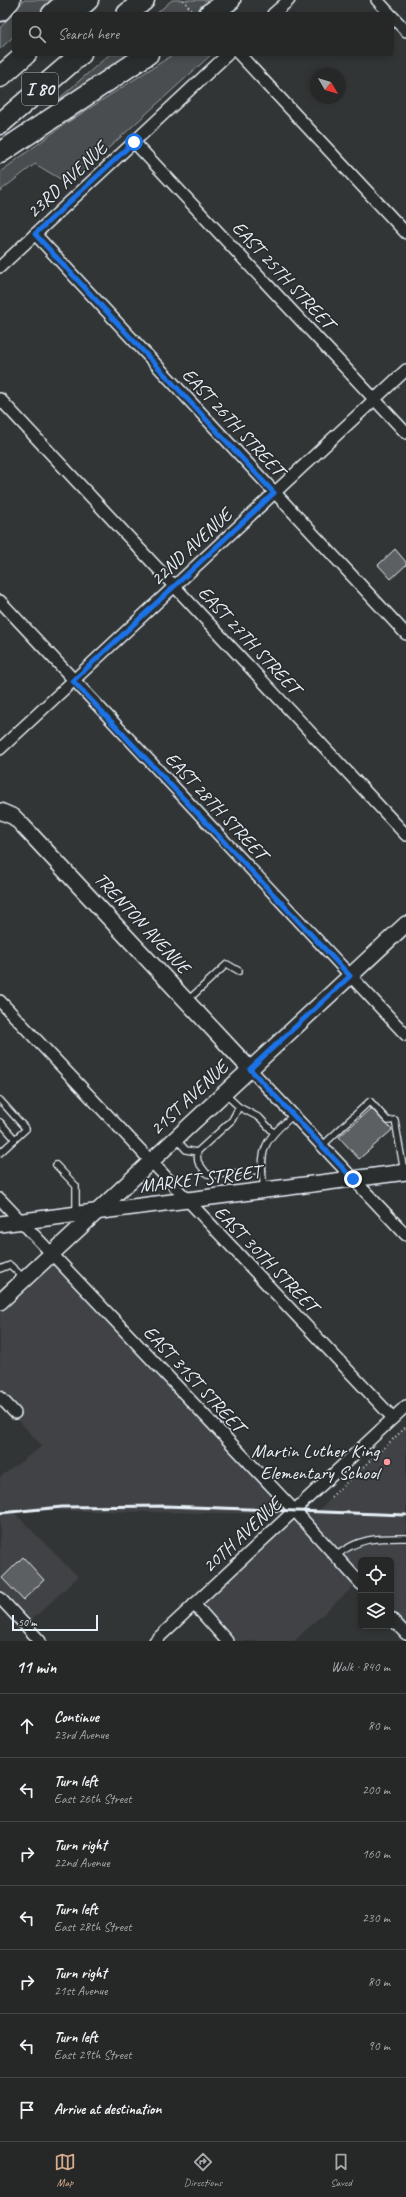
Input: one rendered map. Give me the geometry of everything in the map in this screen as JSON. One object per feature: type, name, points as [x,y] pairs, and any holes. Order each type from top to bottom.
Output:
[{"type":"highway","points":[[0,11],[10,0]]},
{"type":"highway","points":[[54,12],[68,0]]},
{"type":"highway","points":[[74,12],[88,0]]},
{"type":"highway","points":[[129,12],[144,0]]},
{"type":"highway","points":[[212,12],[230,0]]},
{"type":"highway","points":[[0,61],[12,50]]},
{"type":"highway","name":"I 80","points":[[0,78],[24,56]]},
{"type":"highway","name":"I 80","points":[[0,124],[79,56]]},
{"type":"highway","points":[[0,153],[145,56]]},
{"type":"street","points":[[275,12],[289,0]]},
{"type":"street","points":[[377,0],[388,12]]},
{"type":"street","points":[[394,18],[406,32]]},
{"type":"street","name":"23RD AVENUE","points":[[0,267],[226,56]]},
{"type":"street","points":[[241,56],[406,233]]},
{"type":"street","name":"EAST 25TH STREET","points":[[134,142],[406,433]]},
{"type":"street","name":"EAST 26TH STREET","points":[[35,234],[406,634]]},
{"type":"street","name":"22ND AVENUE","points":[[0,749],[406,370]]},
{"type":"street","name":"EAST 27TH STREET","points":[[0,399],[406,835]]},
{"type":"street","name":"EAST 28TH STREET","points":[[0,601],[73,681],[406,1035]]},
{"type":"street","name":"TRENTON AVENUE","points":[[0,810],[14,817],[23,826],[250,1069]]},
{"type":"street","name":"21ST AVENUE","points":[[0,1302],[406,924]]},
{"type":"street","name":"EAST 30TH STREET","points":[[0,1001],[150,1162],[393,1418]]},
{"type":"street","points":[[250,1069],[406,1235]]},
{"type":"street","name":"MARKET STREET","points":[[0,1224],[405,1173]]},
{"type":"street","name":"EAST 31ST STREET","points":[[0,1199],[295,1511],[358,1581]]},
{"type":"street","points":[[0,1397],[15,1413]]},
{"type":"street","name":"20TH AVENUE","points":[[155,1641],[406,1406]]},
{"type":"street","points":[[0,1598],[40,1641]]},
{"type":"street","points":[[194,1604],[227,1641]]},
{"type":"street","points":[[394,1621],[406,1634]]},
{"type":"lane","points":[[187,1002],[227,964],[239,971]]},
{"type":"lane","points":[[224,1093],[239,1107],[260,1118],[273,1132]]},
{"type":"lane","points":[[0,1100],[26,1128],[0,1153]]},
{"type":"lane","points":[[322,1146],[370,1101],[388,1121],[394,1120],[405,1173]]},
{"type":"lane","points":[[197,1152],[232,1120],[239,1107]]},
{"type":"lane","points":[[264,1191],[262,1155],[273,1132],[294,1115]]},
{"type":"lane","points":[[0,1122],[16,1139]]},
{"type":"lane","points":[[175,1139],[186,1150],[197,1152]]},
{"type":"lane","points":[[197,1152],[198,1162],[207,1174],[215,1175],[262,1170]]},
{"type":"lane","points":[[56,1165],[76,1186],[76,1215]]},
{"type":"lane","points":[[0,1269],[10,1265],[25,1279]]},
{"type":"lane","points":[[336,1556],[347,1547],[372,1538],[406,1538]]},
{"type":"path","points":[[183,0],[193,12]]},
{"type":"path","points":[[331,1497],[406,1427]]},
{"type":"shaded area","points":[[24,0],[53,0],[40,12],[14,12]]},
{"type":"shaded area","points":[[172,0],[223,0],[205,12],[158,12]]},
{"type":"shaded area","points":[[12,14],[12,38],[0,49],[0,28]]},
{"type":"shaded area","points":[[108,56],[138,56],[31,123]]},
{"type":"shaded area","points":[[171,56],[210,56],[69,184],[35,164],[0,191],[0,172],[65,124]]},
{"type":"shaded area","points":[[51,1255],[293,1509],[319,1510],[406,1427],[406,1637],[394,1625],[394,1557],[358,1557],[358,1588],[355,1585],[294,1641],[221,1641],[190,1607],[286,1514],[12,1510],[78,1577],[24,1627],[0,1603],[0,1477],[42,1446],[0,1400],[0,1302]]},
{"type":"building","points":[[395,549],[406,562],[406,565],[391,579],[378,565]]},
{"type":"building","points":[[371,1108],[392,1130],[359,1159],[339,1137]]},
{"type":"building","points":[[23,1557],[44,1580],[23,1600],[2,1578]]},
{"type":"railway","points":[[0,1513],[62,1507],[165,1506],[406,1515]]},
{"type":"place","name":"Martin Luther King Elementary School","points":[[387,1462]]},
{"type":"route","points":[[134,142],[35,234],[274,493],[73,681],[350,976],[250,1069],[353,1179]]}]
